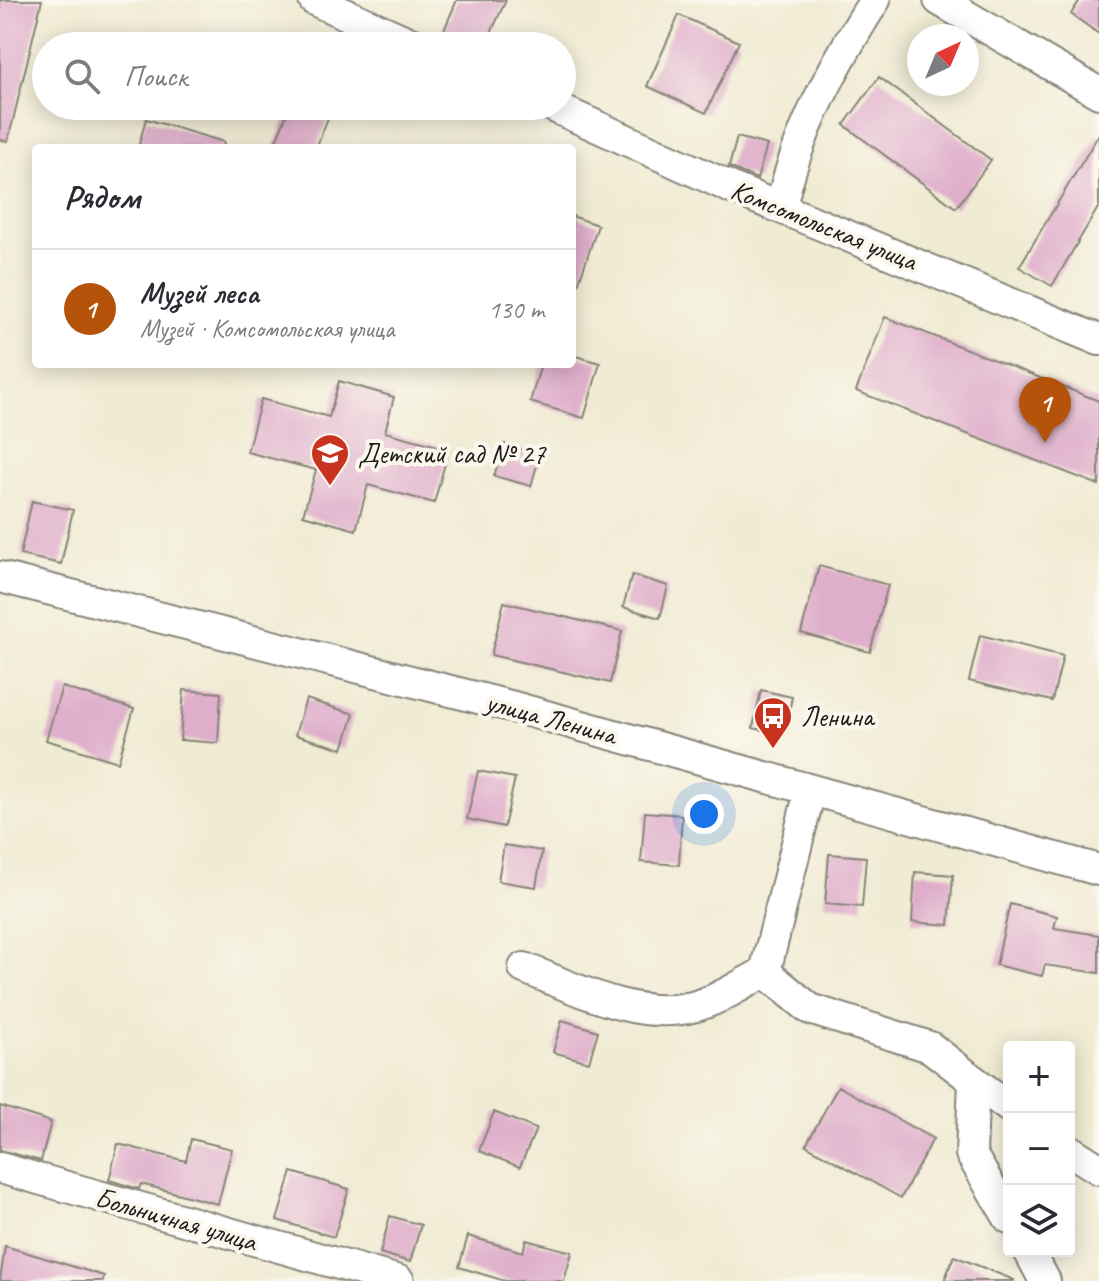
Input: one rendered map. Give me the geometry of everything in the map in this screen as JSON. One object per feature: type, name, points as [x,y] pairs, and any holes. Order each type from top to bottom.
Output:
[{"type":"street","points":[[314,0],[386,32]]},
{"type":"street","points":[[781,207],[786,184],[832,67],[875,0]]},
{"type":"street","points":[[939,0],[1099,93]]},
{"type":"street","name":"Комсомольская улица","points":[[576,117],[781,207],[1099,340]]},
{"type":"street","name":"улица Ленина","points":[[0,577],[510,706],[1099,870]]},
{"type":"street","points":[[765,972],[810,791]]},
{"type":"street","points":[[524,968],[617,1003],[658,1010],[692,1007],[765,972]]},
{"type":"street","points":[[765,972],[810,1009],[930,1047],[1003,1103]]},
{"type":"street","points":[[974,1081],[971,1154],[1003,1208]]},
{"type":"street","points":[[1075,1154],[1099,1169]]},
{"type":"street","name":"Больничная улица","points":[[0,1168],[399,1281]]},
{"type":"street","points":[[1032,1257],[1045,1281]]},
{"type":"building","points":[[0,0],[42,0],[8,141],[0,140]]},
{"type":"building","points":[[457,0],[506,0],[491,32],[443,32]]},
{"type":"building","points":[[1080,0],[1099,0],[1099,34],[1071,14]]},
{"type":"building","points":[[679,15],[739,42],[706,113],[647,86]]},
{"type":"building","points":[[879,77],[991,160],[956,208],[844,125]]},
{"type":"building","points":[[146,120],[224,142],[224,144],[139,144]]},
{"type":"building","points":[[284,120],[327,120],[318,144],[275,144]]},
{"type":"building","points":[[1099,134],[1099,206],[1052,286],[1019,267]]},
{"type":"building","points":[[737,137],[767,145],[757,179],[729,167]]},
{"type":"building","points":[[576,217],[598,225],[576,291]]},
{"type":"building","points":[[885,317],[1099,401],[1099,485],[856,391]]},
{"type":"building","points":[[576,356],[600,363],[584,418],[530,402],[540,368],[576,368]]},
{"type":"building","points":[[339,381],[394,397],[385,432],[449,449],[434,503],[368,485],[356,530],[303,515],[316,470],[247,452],[261,399],[329,417]]},
{"type":"building","points":[[504,444],[540,455],[531,486],[494,476]]},
{"type":"building","points":[[32,501],[73,510],[61,564],[20,555]]},
{"type":"building","points":[[819,566],[888,585],[870,652],[801,633]]},
{"type":"building","points":[[632,575],[668,586],[660,618],[623,607]]},
{"type":"building","points":[[504,602],[622,631],[610,683],[491,655]]},
{"type":"building","points":[[980,635],[1063,656],[1052,701],[969,681]]},
{"type":"building","points":[[62,687],[134,709],[118,762],[46,740]]},
{"type":"building","points":[[184,690],[221,693],[218,743],[180,740]]},
{"type":"building","points":[[761,690],[792,697],[784,735],[753,728]]},
{"type":"building","points":[[306,699],[354,714],[343,749],[295,735]]},
{"type":"building","points":[[478,771],[515,778],[504,827],[467,819]]},
{"type":"building","points":[[645,812],[682,815],[679,865],[641,862]]},
{"type":"building","points":[[504,845],[542,851],[536,887],[498,881]]},
{"type":"building","points":[[829,854],[866,857],[862,907],[825,904]]},
{"type":"building","points":[[915,872],[953,875],[949,925],[912,922]]},
{"type":"building","points":[[1010,904],[1057,916],[1054,928],[1099,935],[1099,973],[1045,965],[1042,976],[996,965]]},
{"type":"building","points":[[562,1020],[598,1031],[589,1062],[553,1052]]},
{"type":"building","points":[[838,1086],[933,1139],[901,1198],[806,1145]]},
{"type":"building","points":[[0,1106],[51,1122],[41,1161],[0,1150]]},
{"type":"building","points":[[494,1112],[536,1129],[520,1167],[479,1151]]},
{"type":"building","points":[[191,1139],[232,1149],[218,1204],[141,1184],[139,1189],[109,1180],[118,1144],[186,1161]]},
{"type":"building","points":[[292,1172],[349,1189],[334,1237],[277,1220]]},
{"type":"building","points":[[390,1216],[421,1225],[410,1262],[380,1253]]},
{"type":"building","points":[[468,1236],[523,1252],[526,1240],[572,1252],[564,1281],[505,1281],[459,1267]]},
{"type":"building","points":[[5,1246],[104,1276],[103,1281],[0,1281]]},
{"type":"building","points":[[954,1256],[1014,1280],[1014,1281],[944,1281]]},
{"type":"place","name":"Музей леса","points":[[1045,443]]},
{"type":"place","name":"Детский сад № 27","points":[[330,487]]},
{"type":"place","name":"Ленина","points":[[773,750]]}]
